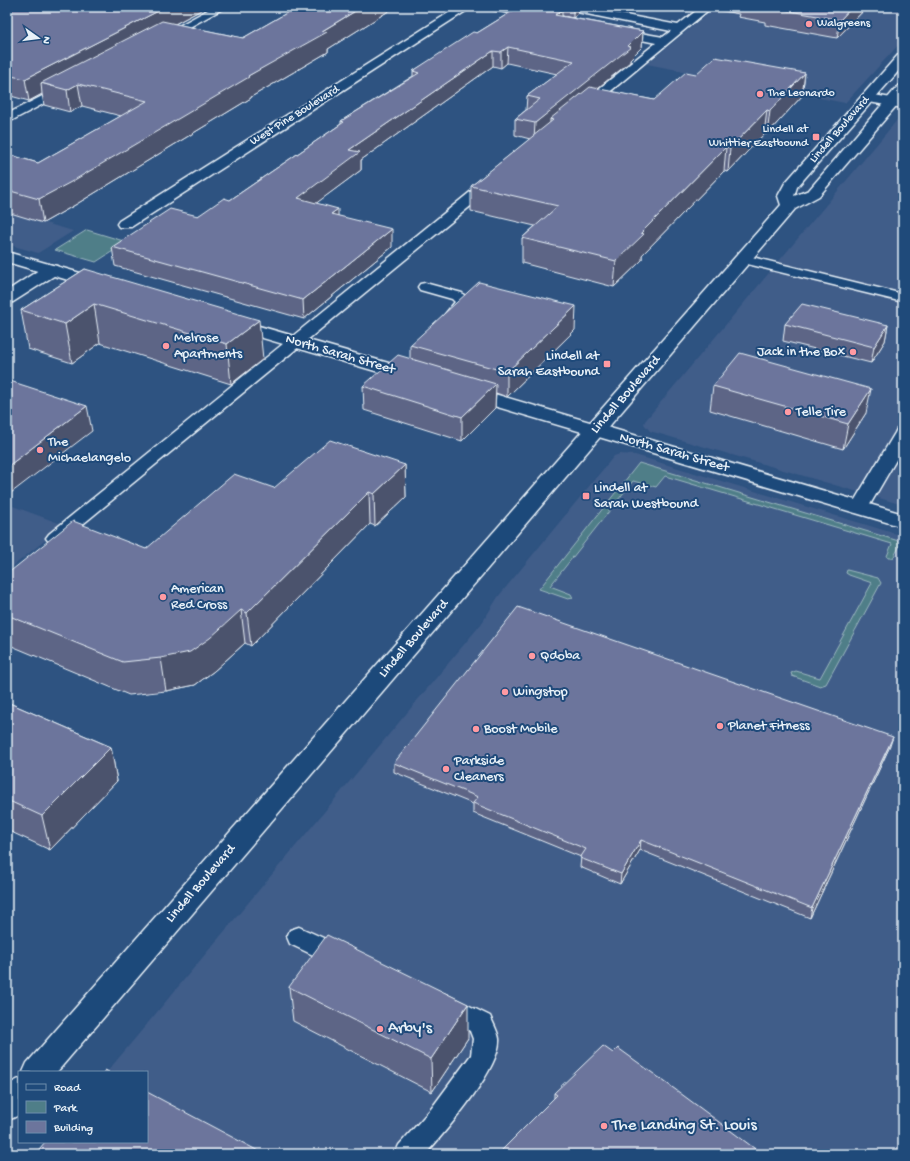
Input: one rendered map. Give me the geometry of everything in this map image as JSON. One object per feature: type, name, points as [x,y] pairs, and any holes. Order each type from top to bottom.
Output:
[{"type":"main road","name":"West Pine Boulevard","points":[[125,224],[466,7]]},
{"type":"main road","name":"Lindell Boulevard","points":[[789,206],[786,196],[790,186],[903,58]]},
{"type":"main road","name":"Lindell Boulevard","points":[[39,1071],[789,206],[814,193],[898,103],[903,89]]},
{"type":"main road","points":[[868,98],[898,103]]},
{"type":"main road","points":[[7,257],[114,288]]},
{"type":"main road","points":[[7,298],[51,270]]},
{"type":"main road","name":"North Sarah Street","points":[[213,317],[431,382]]},
{"type":"main road","name":"North Sarah Street","points":[[454,388],[903,521]]},
{"type":"main road","points":[[7,1107],[18,1094]]},
{"type":"lane","points":[[152,43],[221,7]]},
{"type":"lane","points":[[494,7],[549,18]]},
{"type":"lane","points":[[522,13],[543,7]]},
{"type":"lane","points":[[567,7],[680,29]]},
{"type":"lane","points":[[572,117],[707,7]]},
{"type":"lane","points":[[603,29],[665,41]]},
{"type":"lane","points":[[7,119],[76,83]]},
{"type":"lane","points":[[43,547],[502,174]]},
{"type":"lane","points":[[744,259],[903,298]]},
{"type":"lane","points":[[425,287],[457,296],[464,302],[442,326]]},
{"type":"lane","points":[[394,371],[407,358]]},
{"type":"lane","points":[[859,508],[903,433]]},
{"type":"lane","points":[[300,937],[362,967]]},
{"type":"lane","points":[[409,1154],[441,1117],[483,1058],[486,1039],[481,1024],[451,1007],[424,995]]},
{"type":"shaded area","points":[[716,7],[903,7],[903,40],[845,103],[647,64]]},
{"type":"shaded area","points":[[903,113],[903,505],[650,431],[644,424],[645,421]]},
{"type":"shaded area","points":[[7,212],[73,231],[38,253],[7,244]]},
{"type":"shaded area","points":[[620,454],[635,455],[903,536],[903,1154],[218,1154],[148,1116],[148,1071],[108,1071],[482,623],[498,597],[614,456]]},
{"type":"shaded area","points":[[7,504],[64,525],[7,571]]},
{"type":"green space","points":[[87,230],[127,242],[96,262],[55,250]]},
{"type":"green space","points":[[639,463],[902,542],[893,558],[888,558],[887,556],[892,544],[665,476],[656,487],[633,481],[550,586],[571,594],[573,598],[568,599],[539,589]]},
{"type":"green space","points":[[847,570],[878,578],[881,583],[826,684],[820,686],[792,676],[791,673],[796,671],[820,678],[872,583],[849,575],[846,573]]},
{"type":"building","points":[[7,7],[166,7],[25,79],[7,75]]},
{"type":"building","points":[[297,7],[362,7],[322,31],[327,32],[248,76],[249,77],[71,182],[39,199],[7,190],[7,154],[38,163],[147,101],[78,84],[67,90],[41,83],[162,21],[243,38]]},
{"type":"building","points":[[519,7],[547,7],[562,10],[555,15],[643,31],[628,46],[631,47],[535,123],[515,119],[540,99],[527,96],[574,61],[508,47],[501,52],[493,51],[349,150],[360,152],[298,198],[338,209],[331,214],[392,229],[303,300],[112,247],[170,209],[198,216],[224,198],[230,200],[344,122],[341,121],[419,73],[413,71],[473,32],[477,33]]},
{"type":"building","points":[[767,7],[852,7],[840,20]]},
{"type":"building","points":[[715,57],[805,73],[770,111],[767,110],[730,148],[726,147],[641,233],[644,234],[616,261],[522,238],[558,206],[471,186],[553,120],[550,119],[590,87],[654,100],[686,72],[696,74]]},
{"type":"building","points":[[85,269],[259,320],[227,344],[94,304],[65,324],[21,310]]},
{"type":"building","points":[[479,282],[576,306],[507,372],[410,345]]},
{"type":"building","points":[[802,304],[888,325],[874,347],[785,324]]},
{"type":"building","points":[[740,353],[871,389],[848,424],[713,386]]},
{"type":"building","points":[[398,355],[496,384],[462,417],[363,386]]},
{"type":"building","points":[[7,380],[87,406],[7,467]]},
{"type":"building","points":[[330,440],[405,465],[374,494],[369,492],[247,613],[241,610],[210,638],[190,652],[161,658],[123,662],[7,615],[7,574],[73,521],[146,549],[234,474],[274,488]]},
{"type":"building","points":[[518,607],[893,737],[812,908],[641,840],[621,874],[580,858],[586,849],[473,803],[478,797],[394,763]]},
{"type":"building","points":[[7,702],[111,747],[42,816],[7,800]]},
{"type":"building","points":[[327,935],[468,1004],[431,1059],[289,987]]},
{"type":"building","points":[[603,1046],[613,1053],[618,1048],[762,1154],[498,1154],[557,1095],[554,1093]]},
{"type":"building","points":[[148,1093],[264,1154],[35,1154],[44,1143],[148,1143]]},
{"type":"place","name":"Walgreens","points":[[809,24]]},
{"type":"place","name":"The Leonardo","points":[[760,94]]},
{"type":"place","name":"Lindell at Whittier Eastbound","points":[[816,137]]},
{"type":"place","name":"Melrose Apartments","points":[[166,346]]},
{"type":"place","name":"Jack in the Box","points":[[853,352]]},
{"type":"place","name":"Lindell at Sarah Eastbound","points":[[607,364]]},
{"type":"place","name":"Telle Tire","points":[[788,412]]},
{"type":"place","name":"The Michaelangelo","points":[[40,450]]},
{"type":"place","name":"Lindell at Sarah Westbound","points":[[586,496]]},
{"type":"place","name":"American Red Cross","points":[[163,597]]},
{"type":"place","name":"Qdoba","points":[[532,656]]},
{"type":"place","name":"Wingstop","points":[[505,692]]},
{"type":"place","name":"Planet Fitness","points":[[720,726]]},
{"type":"place","name":"Boost Mobile","points":[[476,729]]},
{"type":"place","name":"Parkside Cleaners","points":[[446,769]]},
{"type":"place","name":"Arby's","points":[[380,1029]]},
{"type":"place","name":"The Landing St. Louis","points":[[604,1126]]}]
